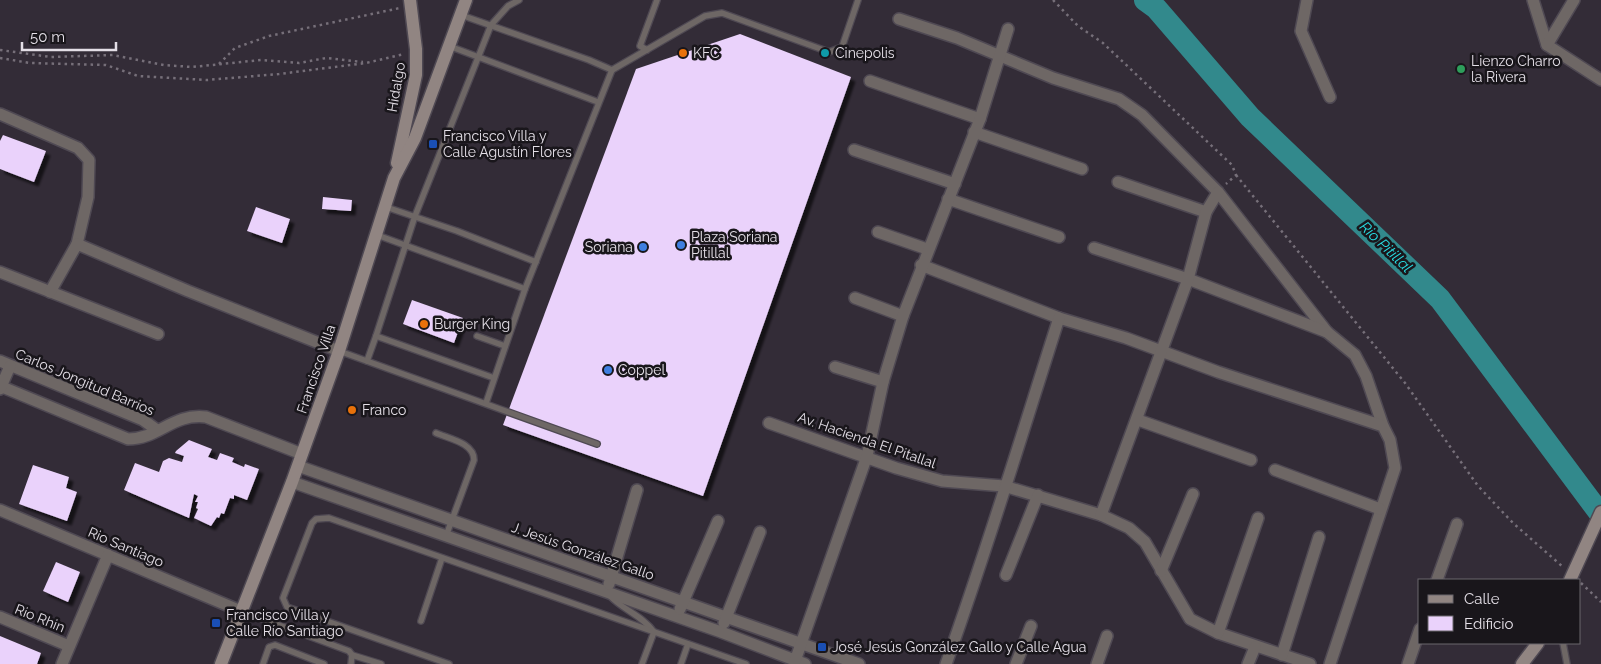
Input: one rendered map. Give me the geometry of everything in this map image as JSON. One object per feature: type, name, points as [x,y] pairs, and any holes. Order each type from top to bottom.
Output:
[{"type":"street","name":"Francisco Villa","points":[[221,664],[240,611],[292,482],[340,351],[394,178],[415,138],[466,0]]},
{"type":"street","points":[[1307,0],[1301,31],[1330,98]]},
{"type":"street","points":[[1533,0],[1547,45],[1601,80]]},
{"type":"street","points":[[1547,45],[1574,0]]},
{"type":"street","name":"Hidalgo","points":[[394,178],[416,75],[416,49],[410,3]]},
{"type":"street","points":[[899,19],[1000,55],[1053,78],[1120,99],[1142,115],[1218,192],[1327,332],[1354,355],[1366,376],[1383,426],[1390,440],[1395,468],[1330,664]]},
{"type":"street","points":[[292,482],[721,632],[800,662],[800,643],[867,456],[883,382],[903,316],[927,249],[980,119],[1008,29]]},
{"type":"street","points":[[870,80],[980,119]]},
{"type":"street","points":[[0,114],[78,148],[89,160],[88,197],[77,244],[50,292]]},
{"type":"street","points":[[974,132],[1082,169]]},
{"type":"street","points":[[854,150],[955,184]]},
{"type":"street","points":[[1118,182],[1206,212]]},
{"type":"street","points":[[1101,515],[1138,420],[1188,279],[1206,212],[1218,192]]},
{"type":"street","points":[[948,199],[1059,236]]},
{"type":"street","points":[[878,232],[927,249]]},
{"type":"street","points":[[77,244],[188,291],[340,351]]},
{"type":"street","points":[[1094,248],[1188,279],[1327,332]]},
{"type":"street","points":[[921,265],[1059,318],[1163,351],[1218,372],[1383,426]]},
{"type":"street","points":[[0,272],[158,334]]},
{"type":"street","points":[[855,298],[903,316]]},
{"type":"street","points":[[946,664],[989,542],[1004,486],[1059,318]]},
{"type":"street","points":[[0,388],[5,364]]},
{"type":"street","name":"Carlos Jongitud Barrios","points":[[5,364],[143,420],[158,430]]},
{"type":"street","points":[[835,367],[883,382]]},
{"type":"street","name":"Carlos Jongitud Barrios","points":[[0,388],[128,439],[143,439],[177,420],[194,416],[206,417],[300,460]]},
{"type":"street","points":[[1138,420],[1251,460]]},
{"type":"street","name":"Av. Hacienda El Pitallal","points":[[770,423],[867,456],[896,468],[942,481],[1004,486],[1101,515],[1129,528],[1146,542],[1190,619],[1218,633],[1255,647],[1310,664]]},
{"type":"street","name":"J. Jesús González Gallo","points":[[300,460],[451,521],[859,664]]},
{"type":"street","points":[[1275,470],[1380,509]]},
{"type":"street","points":[[607,593],[610,576],[637,490]]},
{"type":"street","points":[[1161,571],[1193,494]]},
{"type":"street","points":[[1006,575],[1038,495]]},
{"type":"street","name":"Rio Santiago","points":[[0,510],[240,611]]},
{"type":"street","points":[[1574,579],[1580,560],[1601,512]]},
{"type":"street","points":[[1218,633],[1258,518]]},
{"type":"street","points":[[676,617],[718,521]]},
{"type":"street","points":[[1437,579],[1457,524]]},
{"type":"street","points":[[721,632],[760,532]]},
{"type":"street","points":[[1282,655],[1319,536]]},
{"type":"street","points":[[62,664],[108,555]]},
{"type":"street","name":"Rio Rhin","points":[[0,617],[69,646]]},
{"type":"street","points":[[1016,664],[1031,626]]},
{"type":"street","points":[[1408,664],[1418,635]]},
{"type":"street","points":[[1097,664],[1107,636]]},
{"type":"street","points":[[1522,664],[1537,644]]},
{"type":"street","points":[[1248,664],[1255,647]]},
{"type":"lane","points":[[367,362],[415,216],[491,25],[508,6],[519,0]]},
{"type":"lane","points":[[647,50],[640,46],[657,0]]},
{"type":"lane","points":[[486,403],[536,262],[612,70],[705,16],[722,13],[829,52],[842,47],[858,0]]},
{"type":"lane","points":[[461,15],[589,60],[612,70]]},
{"type":"lane","points":[[449,46],[598,102]]},
{"type":"lane","points":[[386,207],[415,216],[536,262]]},
{"type":"lane","points":[[377,235],[526,289]]},
{"type":"lane","points":[[376,336],[494,378]]},
{"type":"lane","points":[[477,336],[505,346]]},
{"type":"lane","points":[[340,351],[597,444]]},
{"type":"lane","points":[[436,433],[470,447],[474,454],[474,460],[446,536]]},
{"type":"lane","points":[[449,664],[287,607],[283,601],[312,523],[322,517],[746,664]]},
{"type":"lane","points":[[422,621],[442,558]]},
{"type":"lane","points":[[607,593],[625,610],[649,624],[654,632]]},
{"type":"lane","points":[[240,611],[349,651],[352,655],[381,664]]},
{"type":"lane","points":[[642,664],[654,632]]},
{"type":"lane","points":[[681,664],[688,644]]},
{"type":"lane","points":[[1563,644],[1566,664]]},
{"type":"lane","points":[[263,664],[269,648],[275,645],[324,664]]},
{"type":"lane","points":[[351,664],[352,655]]},
{"type":"lane","points":[[722,664],[724,657]]},
{"type":"path","points":[[1053,0],[1078,26],[1103,43],[1232,165],[1236,175],[1406,383],[1478,486],[1513,523],[1574,579]]},
{"type":"path","points":[[219,64],[235,48],[268,36],[410,3]]},
{"type":"path","points":[[0,58],[30,63],[106,65],[138,76],[208,80],[279,74],[366,63],[392,58],[416,49]]},
{"type":"path","points":[[0,50],[51,57],[113,55],[164,65],[192,67],[261,60],[299,63],[326,58],[366,63]]},
{"type":"path","points":[[1218,192],[1236,175]]},
{"type":"path","points":[[1581,585],[1601,602]]},
{"type":"building","name":"Plaza Soriana Pitillal","points":[[740,34],[851,77],[703,496],[503,425],[636,69]]},
{"type":"building","points":[[3,135],[46,151],[34,182],[0,169],[0,141]]},
{"type":"building","points":[[323,197],[352,200],[351,211],[322,209]]},
{"type":"building","points":[[256,207],[290,219],[282,243],[247,231]]},
{"type":"building","points":[[412,300],[463,318],[454,343],[403,324]]},
{"type":"building","points":[[189,440],[212,449],[208,457],[217,460],[220,453],[234,458],[232,462],[244,467],[245,464],[259,469],[247,500],[234,495],[234,499],[230,498],[224,514],[221,513],[211,526],[194,518],[198,509],[196,508],[198,502],[195,502],[198,496],[194,494],[189,518],[124,490],[135,463],[159,472],[163,461],[169,458],[182,462],[184,456],[175,453]]},
{"type":"building","points":[[33,465],[69,477],[66,488],[77,492],[67,521],[19,504]]},
{"type":"building","points":[[56,562],[80,572],[68,602],[43,591]]},
{"type":"building","points":[[0,636],[41,653],[37,664],[0,664]]},
{"type":"waterway","name":"Rio Pitillal","points":[[1145,0],[1156,8],[1250,117],[1440,299],[1601,515]]},
{"type":"place","name":"KFC","points":[[683,53]]},
{"type":"place","name":"Cinepolis","points":[[825,53]]},
{"type":"place","name":"Lienzo Charro la Rivera","points":[[1461,69]]},
{"type":"place","name":"Francisco Villa y Calle Agustín Flores","points":[[433,144]]},
{"type":"place","name":"Plaza Soriana Pitillal","points":[[681,245]]},
{"type":"place","name":"Soriana","points":[[643,247]]},
{"type":"place","name":"Burger King","points":[[424,324]]},
{"type":"place","name":"Coppel","points":[[608,370]]},
{"type":"place","name":"Franco","points":[[352,410]]},
{"type":"place","name":"Francisco Villa y Calle Río Santiago","points":[[216,623]]},
{"type":"place","name":"José Jesús González Gallo y Calle Agua","points":[[822,647]]}]
